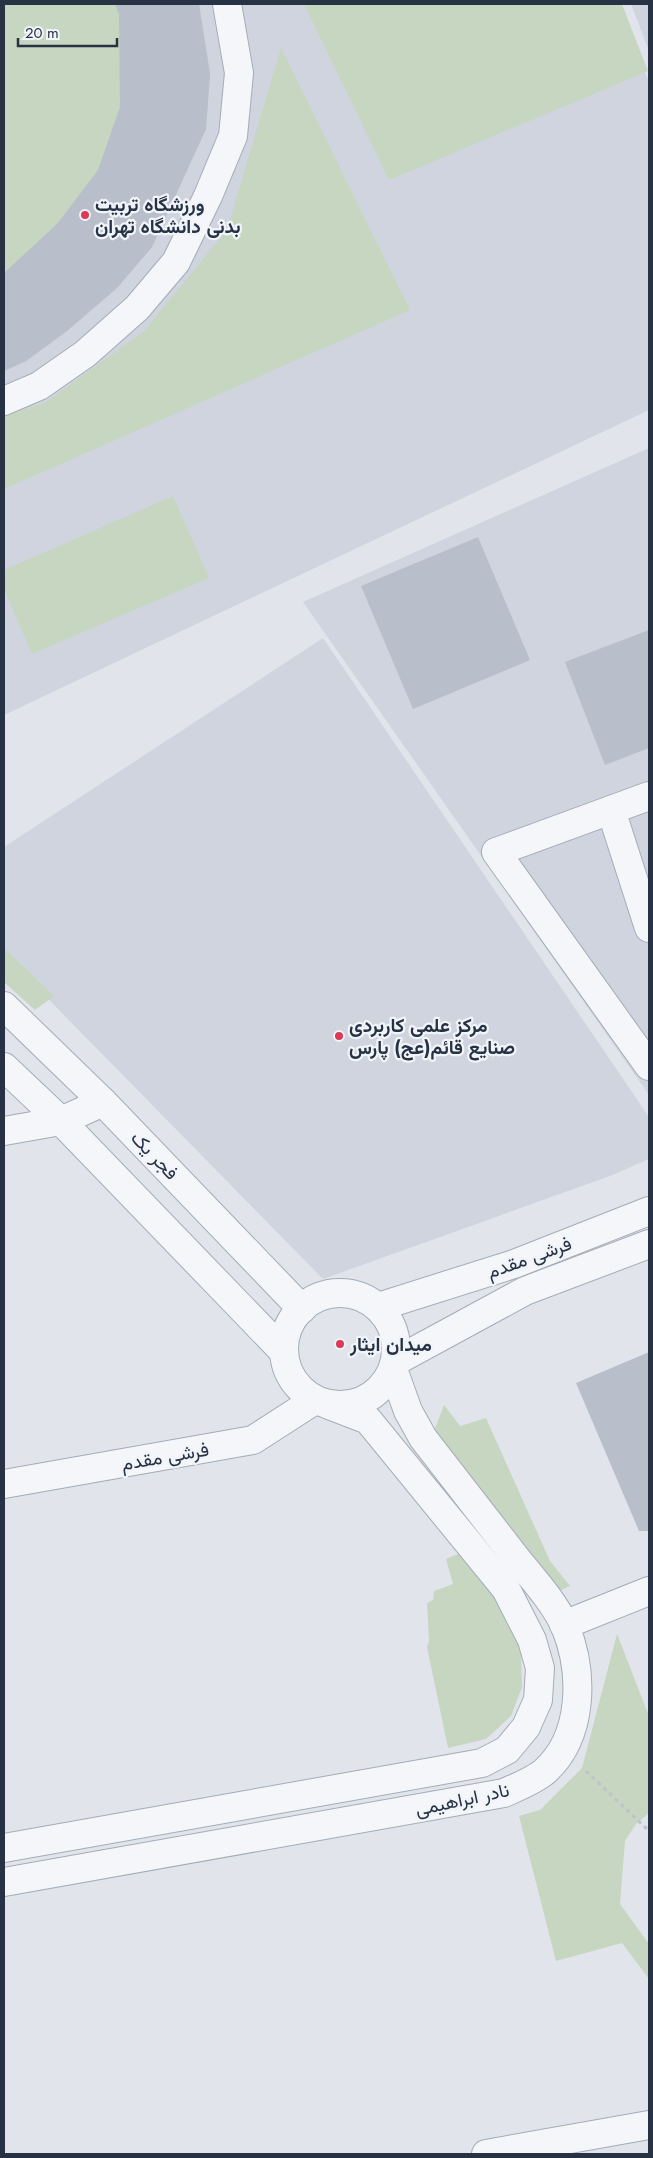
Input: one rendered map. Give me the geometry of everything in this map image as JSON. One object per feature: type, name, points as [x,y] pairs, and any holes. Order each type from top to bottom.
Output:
[{"type":"street","points":[[4,401],[40,386],[85,354],[137,308],[176,262],[208,196],[233,136],[239,73],[227,4]]},
{"type":"street","points":[[649,796],[496,852],[649,1066]]},
{"type":"street","points":[[611,810],[649,928]]},
{"type":"street","name":"فجر یک","points":[[4,1006],[103,1102],[302,1309]]},
{"type":"street","points":[[4,1067],[61,1121],[284,1352]]},
{"type":"street","points":[[4,1131],[61,1121],[103,1102]]},
{"type":"street","name":"فرشی مقدم","points":[[378,1307],[514,1264],[649,1211]]},
{"type":"street","name":"فرشی مقدم","points":[[394,1365],[525,1291],[649,1244]]},
{"type":"street","points":[[336,1293],[351,1294],[365,1298],[378,1307],[388,1318],[397,1346],[390,1377],[378,1391],[364,1401],[347,1405],[322,1403],[303,1392],[293,1381],[286,1368],[284,1352],[284,1339],[289,1325],[302,1309],[322,1296],[336,1293]]},
{"type":"street","name":"نادر ابراهیمی","points":[[4,1882],[504,1794],[544,1772],[564,1750],[574,1716],[578,1681],[574,1653],[564,1625],[545,1595],[423,1438],[408,1411],[394,1365]]},
{"type":"street","name":"فرشی مقدم","points":[[4,1484],[253,1440],[322,1403]]},
{"type":"street","name":"نادر ابراهیمی","points":[[4,1848],[482,1763],[507,1750],[526,1726],[538,1700],[540,1668],[532,1640],[506,1589],[368,1420],[322,1403]]},
{"type":"street","points":[[564,1625],[649,1591]]},
{"type":"street","points":[[486,2154],[649,2125]]},
{"type":"path","points":[[564,1750],[649,1831]]},
{"type":"shaded area","points":[[4,4],[618,4],[649,82],[649,410],[4,715]]},
{"type":"shaded area","points":[[631,4],[649,4],[649,51]]},
{"type":"shaded area","points":[[649,448],[649,1095],[303,602]]},
{"type":"shaded area","name":"مرکز علمی کاربردی صنایع قائم(عج) پارس","points":[[323,638],[649,1117],[649,1159],[610,1176],[323,1279],[4,954],[4,847]]},
{"type":"green space","name":"ورزشگاه تربیت بدنی دانشگاه تهران","points":[[4,4],[199,4],[210,74],[206,129],[152,247],[117,288],[67,331],[26,361],[4,371]]},
{"type":"green space","points":[[304,4],[622,4],[648,71],[389,180]]},
{"type":"green space","points":[[281,48],[410,310],[4,489],[4,416],[46,402],[144,331],[227,230]]},
{"type":"green space","points":[[173,496],[209,578],[32,654],[4,589],[4,570]]},
{"type":"green space","points":[[4,948],[54,996],[35,1010],[4,982]]},
{"type":"green space","points":[[444,1405],[460,1426],[486,1418],[550,1561],[570,1586],[559,1591],[434,1431]]},
{"type":"green space","points":[[458,1554],[480,1569],[512,1620],[521,1655],[522,1687],[511,1716],[486,1739],[448,1748],[427,1647],[429,1641],[427,1603],[433,1600],[434,1591],[453,1584],[446,1559]]},
{"type":"green space","points":[[617,1634],[649,1716],[649,1813],[636,1824],[625,1841],[620,1904],[649,1944],[649,1979],[622,1943],[556,1961],[519,1816],[540,1810],[582,1768]]},
{"type":"building","points":[[115,4],[199,4],[210,74],[206,129],[152,247],[117,288],[67,331],[26,361],[4,371],[4,273],[58,223],[98,170],[120,107],[119,14]]},
{"type":"building","points":[[478,537],[530,660],[413,709],[361,586]]},
{"type":"building","points":[[649,630],[649,748],[605,765],[565,662]]},
{"type":"building","points":[[649,1352],[649,1531],[639,1531],[576,1383]]},
{"type":"place","name":"ورزشگاه تربیت بدنی دانشگاه تهران","points":[[85,215]]},
{"type":"place","name":"مرکز علمی کاربردی صنایع قائم(عج) پارس","points":[[339,1036]]},
{"type":"place","name":"میدان ایثار","points":[[340,1344]]}]
